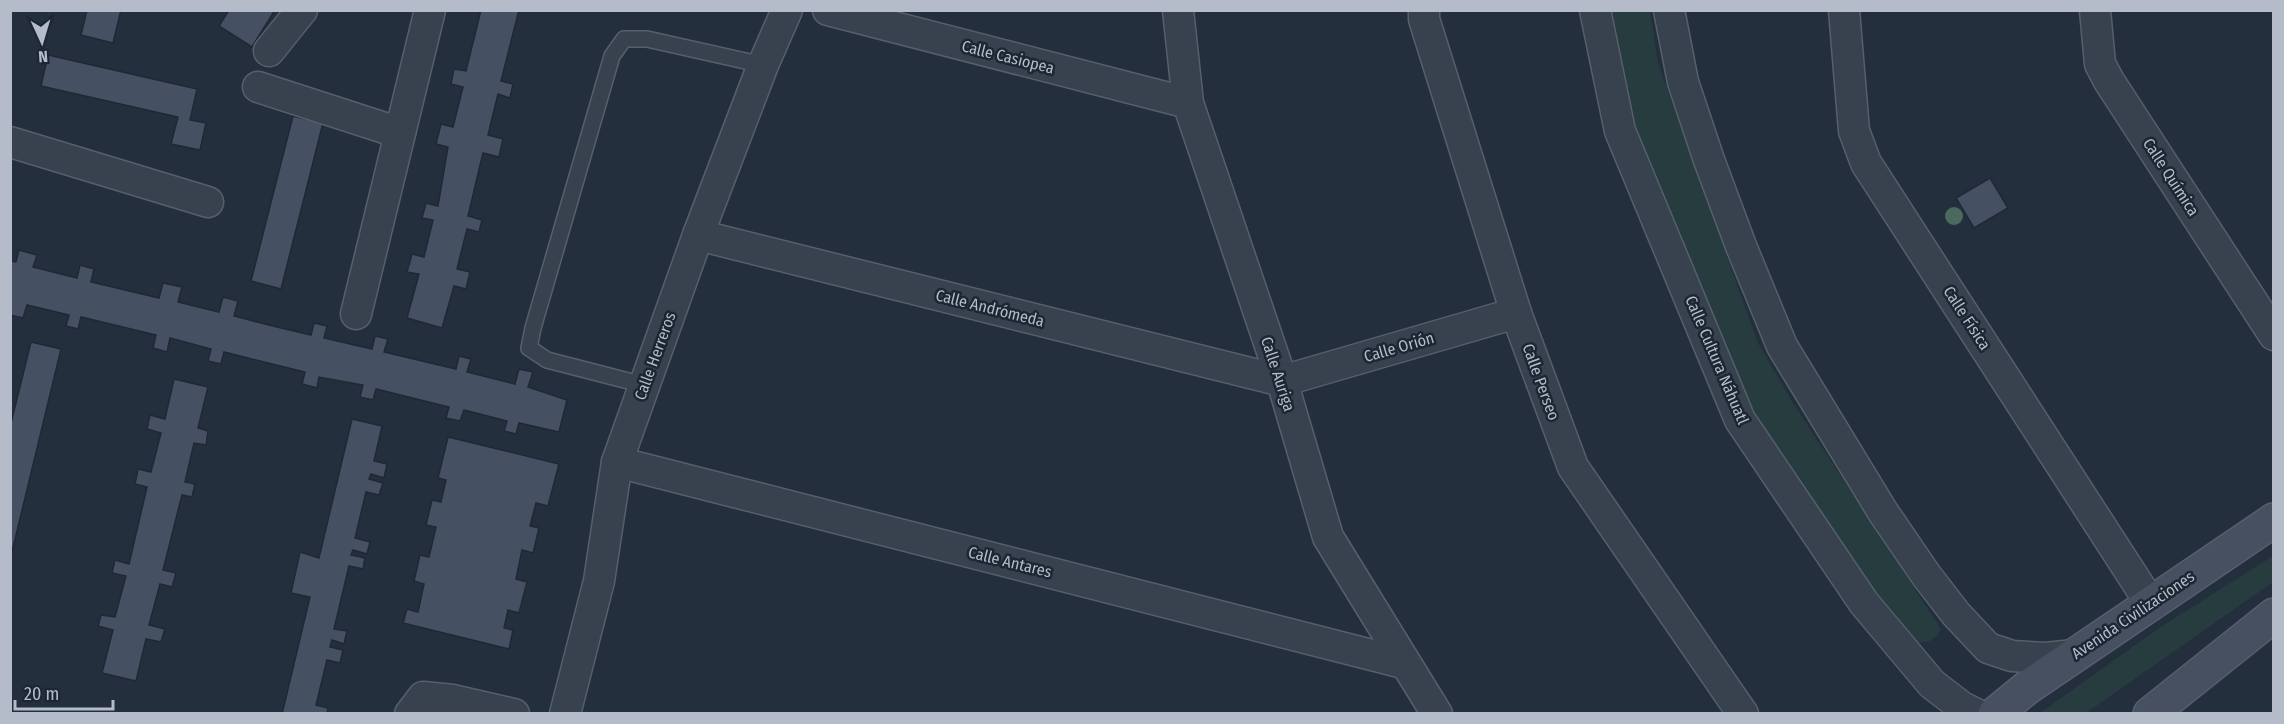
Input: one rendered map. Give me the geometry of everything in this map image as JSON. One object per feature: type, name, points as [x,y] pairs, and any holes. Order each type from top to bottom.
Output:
[{"type":"main road","name":"Avenida Civilizaciones","points":[[1995,714],[2028,687],[2274,520]]},
{"type":"main road","points":[[2150,714],[2274,615]]},
{"type":"street","points":[[269,51],[302,10]]},
{"type":"street","points":[[356,314],[430,10]]},
{"type":"street","name":"Calle Herreros","points":[[565,714],[599,581],[616,462],[698,235],[763,65],[787,10]]},
{"type":"street","name":"Calle Casiopea","points":[[828,10],[1188,103]]},
{"type":"street","name":"Calle Auriga","points":[[1179,10],[1188,103],[1282,381],[1328,537],[1403,663],[1437,714]]},
{"type":"street","name":"Calle Perseo","points":[[1424,10],[1424,19],[1516,313],[1573,467],[1743,714]]},
{"type":"street","name":"Calle Cultura Náhuatl","points":[[1595,10],[1620,131],[1740,420],[1864,603],[1932,684],[1962,707],[1976,714]]},
{"type":"street","points":[[1669,10],[1683,82],[1709,160],[1782,346],[1883,512],[1956,614],[1988,648],[2012,656],[2045,658],[2075,655]]},
{"type":"street","name":"Calle Física","points":[[1844,10],[1854,131],[1866,163],[2151,604]]},
{"type":"street","name":"Calle Química","points":[[2095,10],[2100,64],[2109,81],[2274,335]]},
{"type":"street","points":[[258,87],[400,133]]},
{"type":"street","points":[[10,142],[208,202]]},
{"type":"street","name":"Calle Andrómeda","points":[[698,235],[1282,381]]},
{"type":"street","name":"Calle Orión","points":[[1282,381],[1516,313]]},
{"type":"street","name":"Calle Antares","points":[[616,462],[1403,663]]},
{"type":"street","points":[[410,714],[423,698],[453,700],[514,714]]},
{"type":"lane","points":[[644,385],[547,360],[529,348],[532,328],[612,56],[624,39],[647,39],[763,65]]},
{"type":"green space","points":[[1607,11],[1650,11],[1658,63],[1758,343],[1791,400],[1941,629],[1930,641],[1912,641],[1875,595],[1752,410],[1633,129]]},
{"type":"green space","points":[[2273,556],[2273,582],[2086,713],[2040,713],[2159,628]]},
{"type":"building","points":[[87,10],[121,10],[113,43],[81,35]]},
{"type":"building","points":[[229,10],[275,10],[252,47],[219,26]]},
{"type":"building","points":[[481,10],[519,10],[501,81],[513,84],[510,98],[498,94],[488,135],[503,139],[499,157],[483,153],[468,216],[482,220],[479,232],[467,229],[457,269],[470,272],[466,289],[454,286],[442,328],[407,318],[419,274],[407,272],[412,254],[424,257],[433,220],[422,218],[426,203],[438,206],[448,147],[436,144],[441,124],[453,127],[463,87],[451,84],[454,69],[466,71]]},
{"type":"building","points":[[48,55],[197,89],[190,120],[206,123],[200,150],[171,144],[178,117],[41,86]]},
{"type":"building","points":[[293,116],[323,123],[281,289],[251,281]]},
{"type":"building","points":[[1990,178],[2008,208],[1974,228],[1956,198]]},
{"type":"building","points":[[19,250],[37,255],[33,267],[77,278],[80,265],[94,269],[91,282],[159,298],[163,283],[182,287],[178,302],[219,312],[223,297],[238,301],[234,316],[311,335],[314,323],[327,326],[324,338],[372,349],[375,336],[388,339],[384,352],[456,369],[459,356],[471,359],[467,372],[515,384],[519,369],[533,372],[528,387],[567,400],[559,432],[519,423],[516,434],[504,431],[507,421],[464,410],[460,421],[446,418],[449,407],[376,389],[373,400],[360,397],[363,385],[319,377],[317,388],[302,384],[305,372],[224,352],[221,364],[208,361],[211,349],[170,338],[167,352],[153,348],[156,335],[81,317],[78,329],[66,326],[69,315],[27,305],[23,318],[10,315],[10,261],[16,262]]},
{"type":"building","points":[[31,342],[61,349],[10,560],[10,427]]},
{"type":"building","points":[[174,379],[208,387],[198,428],[208,431],[206,445],[194,443],[185,482],[195,484],[192,497],[182,495],[163,570],[176,573],[172,587],[160,584],[149,625],[165,629],[161,642],[146,639],[136,681],[102,673],[113,630],[98,626],[101,615],[115,617],[126,576],[112,573],[115,560],[129,564],[147,487],[135,484],[138,469],[151,472],[161,433],[147,429],[150,415],[165,419]]},
{"type":"building","points":[[352,419],[382,426],[374,461],[387,464],[384,478],[371,474],[369,479],[383,483],[379,495],[366,492],[355,538],[370,542],[367,554],[353,550],[351,555],[365,558],[363,569],[349,566],[334,629],[347,631],[344,644],[332,640],[330,647],[343,650],[340,663],[327,660],[316,705],[328,708],[327,714],[282,714],[310,597],[291,593],[300,552],[319,558]]},
{"type":"building","points":[[448,437],[559,464],[548,506],[536,503],[530,526],[539,528],[533,553],[522,550],[516,579],[527,582],[519,613],[508,610],[504,628],[513,630],[509,649],[403,623],[407,609],[418,612],[424,584],[414,581],[420,555],[429,557],[436,527],[426,525],[432,500],[441,502],[446,480],[438,478]]}]
